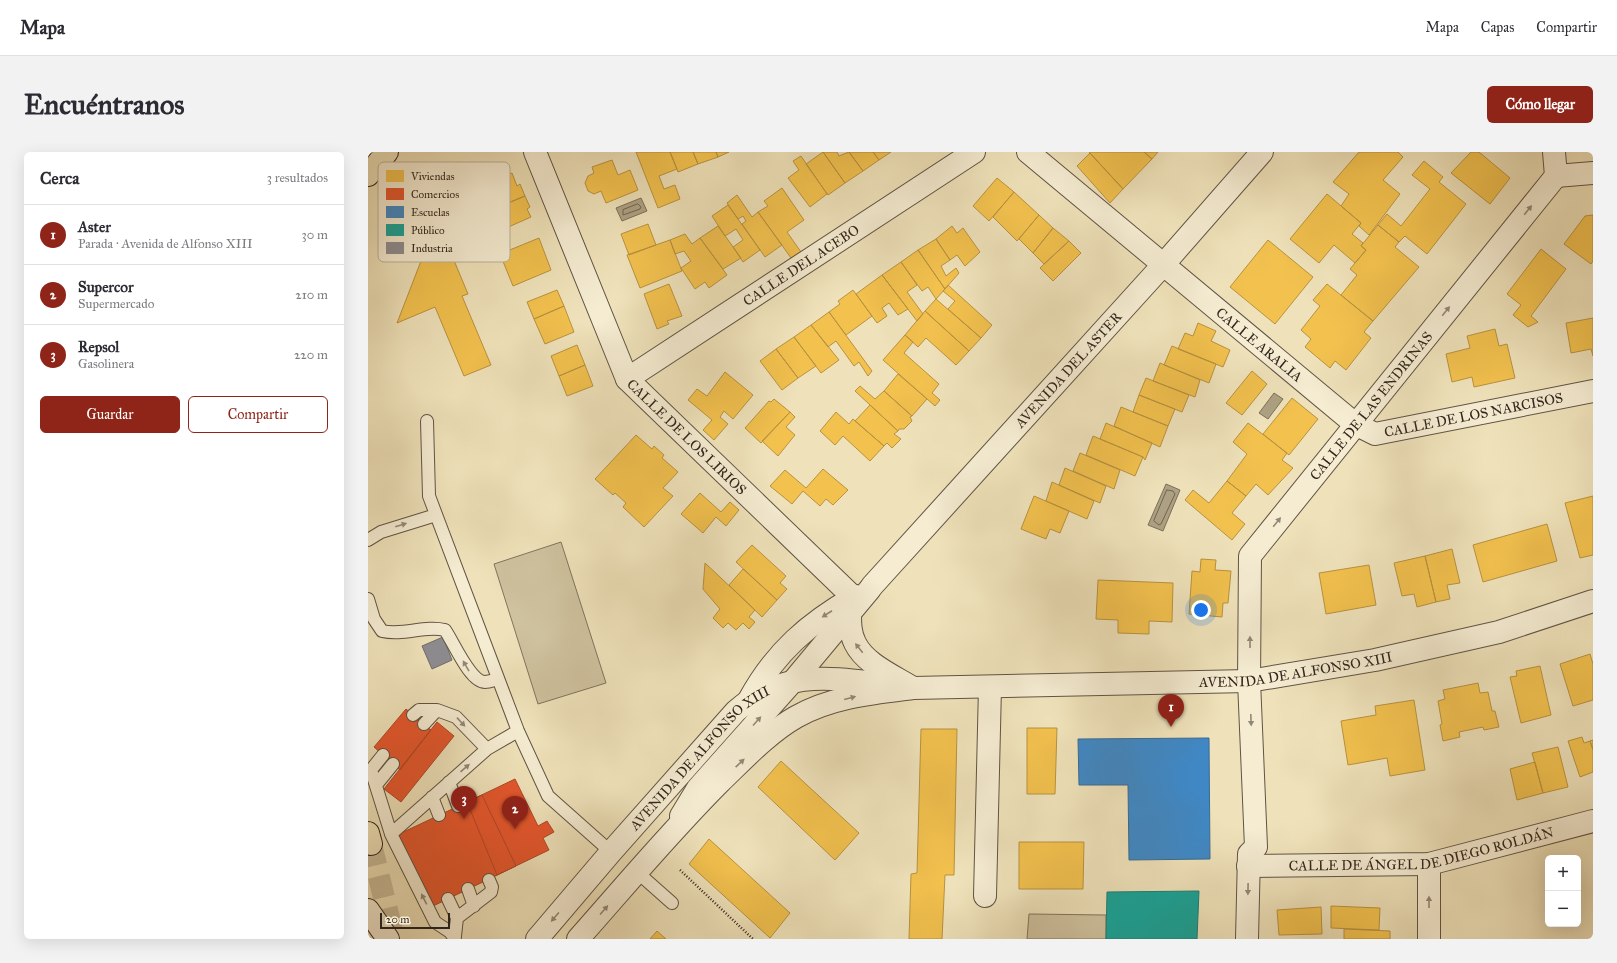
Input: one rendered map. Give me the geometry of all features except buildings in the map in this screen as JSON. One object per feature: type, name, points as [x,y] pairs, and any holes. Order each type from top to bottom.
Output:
[{"type":"highway","points":[[378,162],[386,152]]},
{"type":"highway","points":[[368,175],[378,162]]},
{"type":"street","name":"CALLE DE LOS LIRIOS","points":[[535,152],[628,379],[852,605]]},
{"type":"street","name":"CALLE DEL ACEBO","points":[[628,379],[974,152]]},
{"type":"street","name":"CALLE ARALIA","points":[[1028,152],[1354,424]]},
{"type":"street","name":"AVENIDA DEL ASTER","points":[[674,829],[688,802],[698,788],[794,680],[852,605],[872,586],[1163,265],[1262,152]]},
{"type":"street","points":[[1554,152],[1556,176],[1593,173]]},
{"type":"street","name":"CALLE DE LAS ENDRINAS","points":[[1247,939],[1249,854],[1256,847],[1250,681],[1250,556],[1354,424],[1556,176]]},
{"type":"street","name":"CALLE DE LOS NARCISOS","points":[[1354,424],[1375,434],[1593,391]]},
{"type":"street","name":"AVENIDA DE ALFONSO XIII","points":[[537,939],[611,852],[731,717],[749,700],[773,688],[794,680],[822,678],[912,688],[1250,681],[1375,660],[1499,632],[1593,600]]},
{"type":"street","points":[[852,605],[850,629],[855,644],[876,666],[912,688]]},
{"type":"street","points":[[749,700],[759,682],[782,651],[811,625],[852,605]]},
{"type":"street","points":[[985,896],[990,687]]},
{"type":"street","name":"AVENIDA DE ALFONSO XIII","points":[[578,939],[674,829],[740,763],[796,717],[826,704],[857,696],[912,688]]},
{"type":"street","name":"CALLE DE ÁNGEL DE DIEGO ROLDÁN","points":[[1248,866],[1429,864],[1593,821]]},
{"type":"street","points":[[1429,864],[1429,939]]},
{"type":"street","points":[[368,910],[388,939]]},
{"type":"lane","points":[[427,421],[429,496],[518,731],[548,796],[611,852]]},
{"type":"lane","points":[[368,540],[381,532],[436,514]]},
{"type":"lane","points":[[368,599],[374,619],[382,631],[394,634],[436,628],[445,630],[467,669],[475,679],[484,682],[498,679]]},
{"type":"lane","points":[[414,715],[419,710],[437,710],[456,717],[486,749]]},
{"type":"lane","points":[[424,724],[437,710]]},
{"type":"lane","points":[[391,834],[415,820],[432,796],[486,749],[518,731]]},
{"type":"lane","points":[[383,755],[372,770],[391,834],[435,922],[455,937]]},
{"type":"lane","points":[[376,785],[393,764]]},
{"type":"lane","points":[[449,782],[458,806]]},
{"type":"lane","points":[[432,796],[439,815]]},
{"type":"lane","points":[[637,872],[672,903]]},
{"type":"lane","points":[[457,918],[491,892],[492,887],[488,880]]},
{"type":"lane","points":[[468,889],[474,906]]},
{"type":"lane","points":[[448,899],[457,918],[455,937]]},
{"type":"path","points":[[680,870],[753,939]]},
{"type":"shaded area","points":[[561,542],[606,683],[538,704],[494,564]]},
{"type":"shaded area","points":[[1029,914],[1106,915],[1106,939],[1027,939]]},
{"type":"water","points":[[641,198],[647,211],[622,221],[616,208]]},
{"type":"water","points":[[1274,393],[1283,399],[1268,419],[1259,413]]},
{"type":"water","points":[[1166,484],[1180,490],[1163,531],[1148,525]]},
{"type":"tunnel","points":[[371,844],[394,939]]},
{"type":"place","name":"Aster","points":[[1171,727]]},
{"type":"place","name":"Repsol","points":[[464,819]]},
{"type":"place","name":"Supercor","points":[[515,829]]}]
